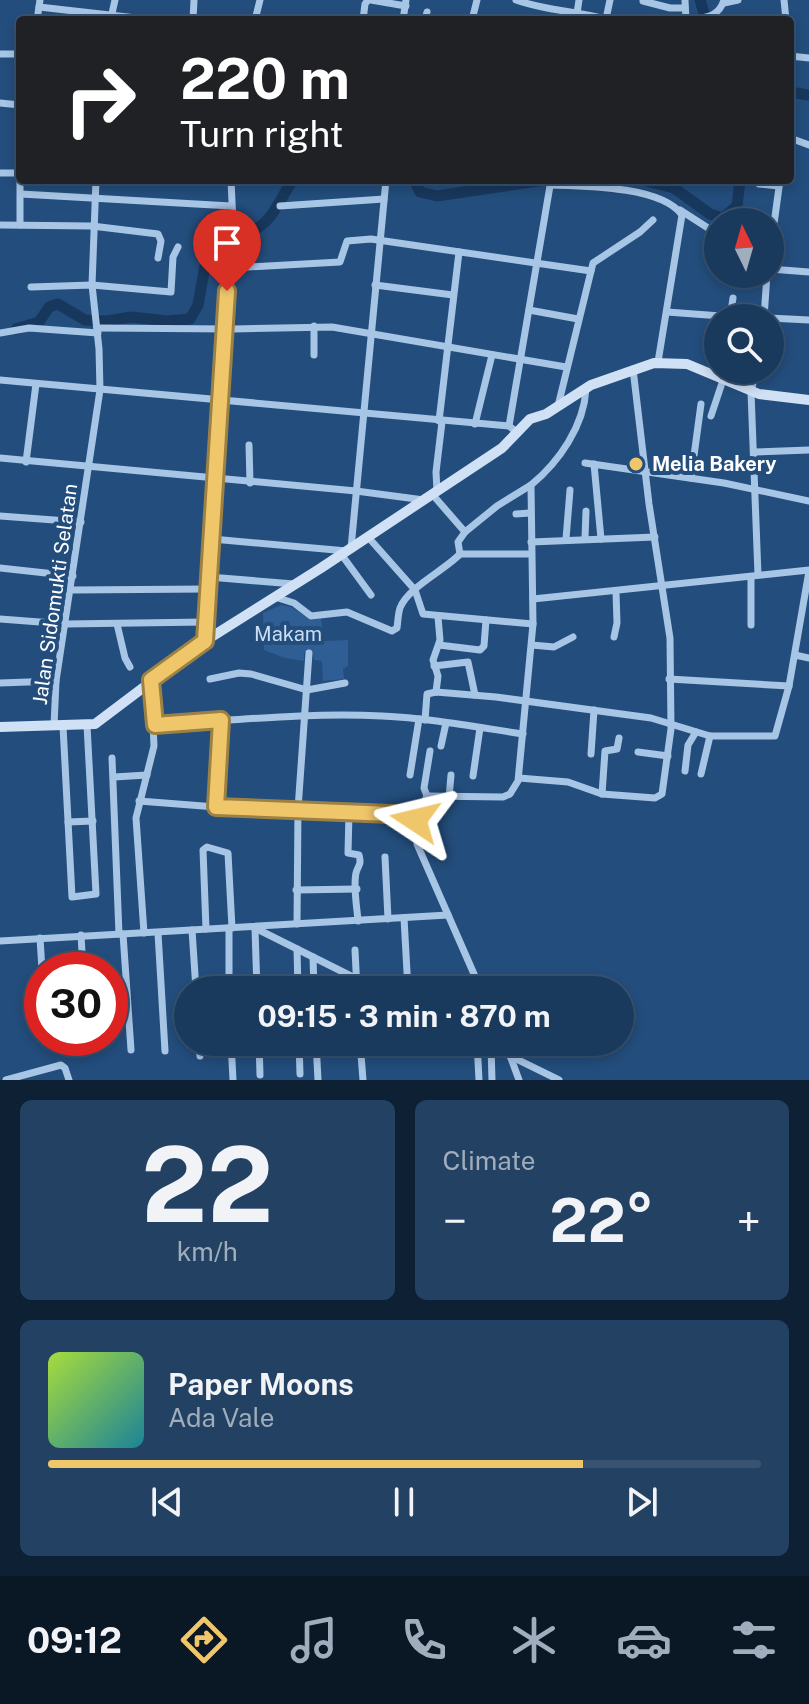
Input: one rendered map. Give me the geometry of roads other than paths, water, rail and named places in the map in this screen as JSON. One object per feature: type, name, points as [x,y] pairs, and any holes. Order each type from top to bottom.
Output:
[{"type":"main road","points":[[0,727],[89,725],[216,633],[502,448],[519,426],[586,389],[633,369],[658,362],[694,365],[704,369]]},
{"type":"main road","points":[[736,384],[751,392],[772,397],[809,400]]},
{"type":"street","points":[[370,0],[406,3]]},
{"type":"street","points":[[516,0],[577,16],[579,0]]},
{"type":"street","points":[[724,2],[738,0]]},
{"type":"street","points":[[643,1],[670,8],[685,4]]},
{"type":"street","points":[[39,4],[102,16]]},
{"type":"street","points":[[20,184],[20,225]]},
{"type":"street","name":"Jalan Sidomukti Selatan","points":[[93,821],[96,894],[72,897],[56,681],[100,390],[92,285],[96,184]]},
{"type":"street","points":[[205,641],[224,328],[234,245],[231,184]]},
{"type":"street","points":[[371,595],[353,545],[386,184]]},
{"type":"street","points":[[519,426],[513,416],[520,360],[550,184]]},
{"type":"street","points":[[560,184],[620,190],[661,201],[704,226]]},
{"type":"street","points":[[776,208],[779,184]]},
{"type":"street","points":[[21,194],[231,206]]},
{"type":"street","points":[[280,206],[384,199]]},
{"type":"street","points":[[658,362],[683,218],[674,207]]},
{"type":"street","points":[[558,406],[578,319],[597,259],[653,220]]},
{"type":"street","points":[[0,225],[92,226],[158,234],[161,241],[158,258]]},
{"type":"street","points":[[230,268],[340,262],[347,241],[379,239],[591,271]]},
{"type":"street","points":[[31,287],[92,285],[171,292],[173,257],[178,247]]},
{"type":"street","points":[[431,495],[459,252]]},
{"type":"street","points":[[784,271],[809,272]]},
{"type":"street","points":[[375,285],[453,295]]},
{"type":"street","points":[[732,304],[733,298]]},
{"type":"street","points":[[529,310],[578,319]]},
{"type":"street","points":[[667,312],[704,315]]},
{"type":"street","points":[[784,319],[809,320]]},
{"type":"street","points":[[314,326],[314,355]]},
{"type":"street","points":[[0,333],[29,328],[314,326],[342,328],[566,367]]},
{"type":"street","points":[[475,424],[492,355]]},
{"type":"street","points":[[519,778],[568,782],[602,794],[660,798],[668,756],[671,648],[633,369]]},
{"type":"street","points":[[0,380],[519,426]]},
{"type":"street","points":[[26,462],[36,384]]},
{"type":"street","points":[[711,416],[717,384]]},
{"type":"street","points":[[751,625],[754,576],[753,384]]},
{"type":"street","points":[[467,563],[458,542],[465,532],[497,506],[531,485],[549,468],[580,421],[586,389]]},
{"type":"street","points":[[691,478],[701,404]]},
{"type":"street","points":[[513,416],[519,426]]},
{"type":"street","points":[[249,445],[250,483]]},
{"type":"street","points":[[754,452],[809,450]]},
{"type":"street","points":[[0,458],[215,480],[431,495],[465,532]]},
{"type":"street","points":[[585,463],[691,478],[809,501]]},
{"type":"street","points":[[594,464],[601,539]]},
{"type":"street","points":[[427,796],[507,796],[519,778],[533,624],[531,485]]},
{"type":"street","points":[[566,539],[570,490]]},
{"type":"street","points":[[585,538],[586,511]]},
{"type":"street","points":[[516,514],[530,513]]},
{"type":"street","points":[[0,516],[81,522]]},
{"type":"street","points":[[531,542],[655,537]]},
{"type":"street","points":[[212,539],[353,545],[415,590],[421,613],[533,624]]},
{"type":"street","points":[[275,597],[294,603],[311,616],[347,612],[390,631],[397,628],[403,603],[461,554],[531,554]]},
{"type":"street","points":[[0,568],[73,576]]},
{"type":"street","points":[[410,775],[427,694],[436,692],[594,710],[670,723],[710,736],[775,736],[789,686],[809,570],[533,599]]},
{"type":"street","points":[[209,577],[296,584]]},
{"type":"street","points":[[72,590],[207,589]]},
{"type":"street","points":[[614,637],[616,592]]},
{"type":"street","points":[[436,692],[438,676],[433,660],[439,645],[438,617]]},
{"type":"street","points":[[0,619],[66,624],[205,625],[216,633]]},
{"type":"street","points":[[439,645],[480,650],[484,646],[486,620]]},
{"type":"street","points":[[117,624],[130,667]]},
{"type":"street","points":[[532,645],[554,647],[573,637]]},
{"type":"street","points":[[297,924],[298,809],[309,653]]},
{"type":"street","points":[[795,655],[809,658]]},
{"type":"street","points":[[434,666],[468,662],[475,695]]},
{"type":"street","points":[[210,679],[239,673],[251,674],[307,690],[345,683]]},
{"type":"street","points":[[669,679],[789,686]]},
{"type":"street","points":[[144,933],[136,826],[139,801],[153,757],[155,725],[151,680]]},
{"type":"street","points":[[0,683],[56,681]]},
{"type":"street","points":[[591,754],[594,710]]},
{"type":"street","points":[[155,725],[304,715],[422,720],[523,734]]},
{"type":"street","points":[[216,807],[221,720]]},
{"type":"street","points":[[441,746],[446,723]]},
{"type":"street","points":[[68,822],[93,821],[89,725]]},
{"type":"street","points":[[473,776],[480,728]]},
{"type":"street","points":[[685,771],[689,742],[696,732]]},
{"type":"street","points":[[701,774],[710,736]]},
{"type":"street","points":[[602,794],[605,751],[617,749],[619,738]]},
{"type":"street","points":[[427,796],[424,788],[430,751]]},
{"type":"street","points":[[638,752],[668,756]]},
{"type":"street","points":[[112,758],[121,934],[131,1050]]},
{"type":"street","points":[[114,777],[147,775]]},
{"type":"street","points":[[449,798],[451,775]]},
{"type":"street","points":[[427,796],[416,815],[417,844],[473,976]]},
{"type":"street","points":[[139,801],[416,815]]},
{"type":"street","points":[[349,813],[348,853],[359,855],[361,865],[356,873],[358,921]]},
{"type":"street","points":[[206,929],[203,850],[207,847],[228,853],[229,976]]},
{"type":"street","points":[[385,857],[388,919]]},
{"type":"street","points":[[296,890],[357,889]]},
{"type":"street","points":[[0,933],[0,941],[448,915]]},
{"type":"street","points":[[404,918],[407,976]]},
{"type":"street","points":[[254,928],[350,976]]},
{"type":"street","points":[[254,928],[256,976]]},
{"type":"street","points":[[192,930],[195,976]]},
{"type":"street","points":[[158,933],[165,1051]]},
{"type":"street","points":[[81,935],[82,952]]},
{"type":"street","points":[[40,938],[41,952]]},
{"type":"street","points":[[297,949],[298,976]]},
{"type":"street","points":[[355,950],[356,976]]},
{"type":"street","points":[[313,957],[314,976]]},
{"type":"street","points":[[233,1056],[235,1079]]},
{"type":"street","points":[[259,1056],[260,1075]]},
{"type":"street","points":[[299,1056],[300,1074]]},
{"type":"street","points":[[317,1056],[318,1080]]},
{"type":"street","points":[[361,1056],[363,1080]]},
{"type":"street","points":[[479,1080],[480,1056]]},
{"type":"street","points":[[491,1056],[492,1080]]},
{"type":"street","points":[[511,1056],[519,1080]]},
{"type":"street","points":[[511,1056],[559,1080]]},
{"type":"street","points":[[6,1080],[61,1065],[69,1080]]},
{"type":"waterway","points":[[700,0],[705,16]]},
{"type":"waterway","points":[[794,93],[809,95]]},
{"type":"waterway","points":[[16,329],[39,322],[49,307],[58,304],[85,320],[107,321],[131,317],[167,321],[190,319],[198,305],[207,254],[218,238],[249,232],[266,222],[291,184]]},
{"type":"waterway","points":[[416,184],[420,192],[437,196],[518,184]]},
{"type":"waterway","points":[[658,184],[674,188],[710,214],[723,218],[737,206],[740,184]]},
{"type":"place","name":"Melia Bakery","points":[[636,464]]},
{"type":"park label","name":"Makam","points":[[288,634]]}]
